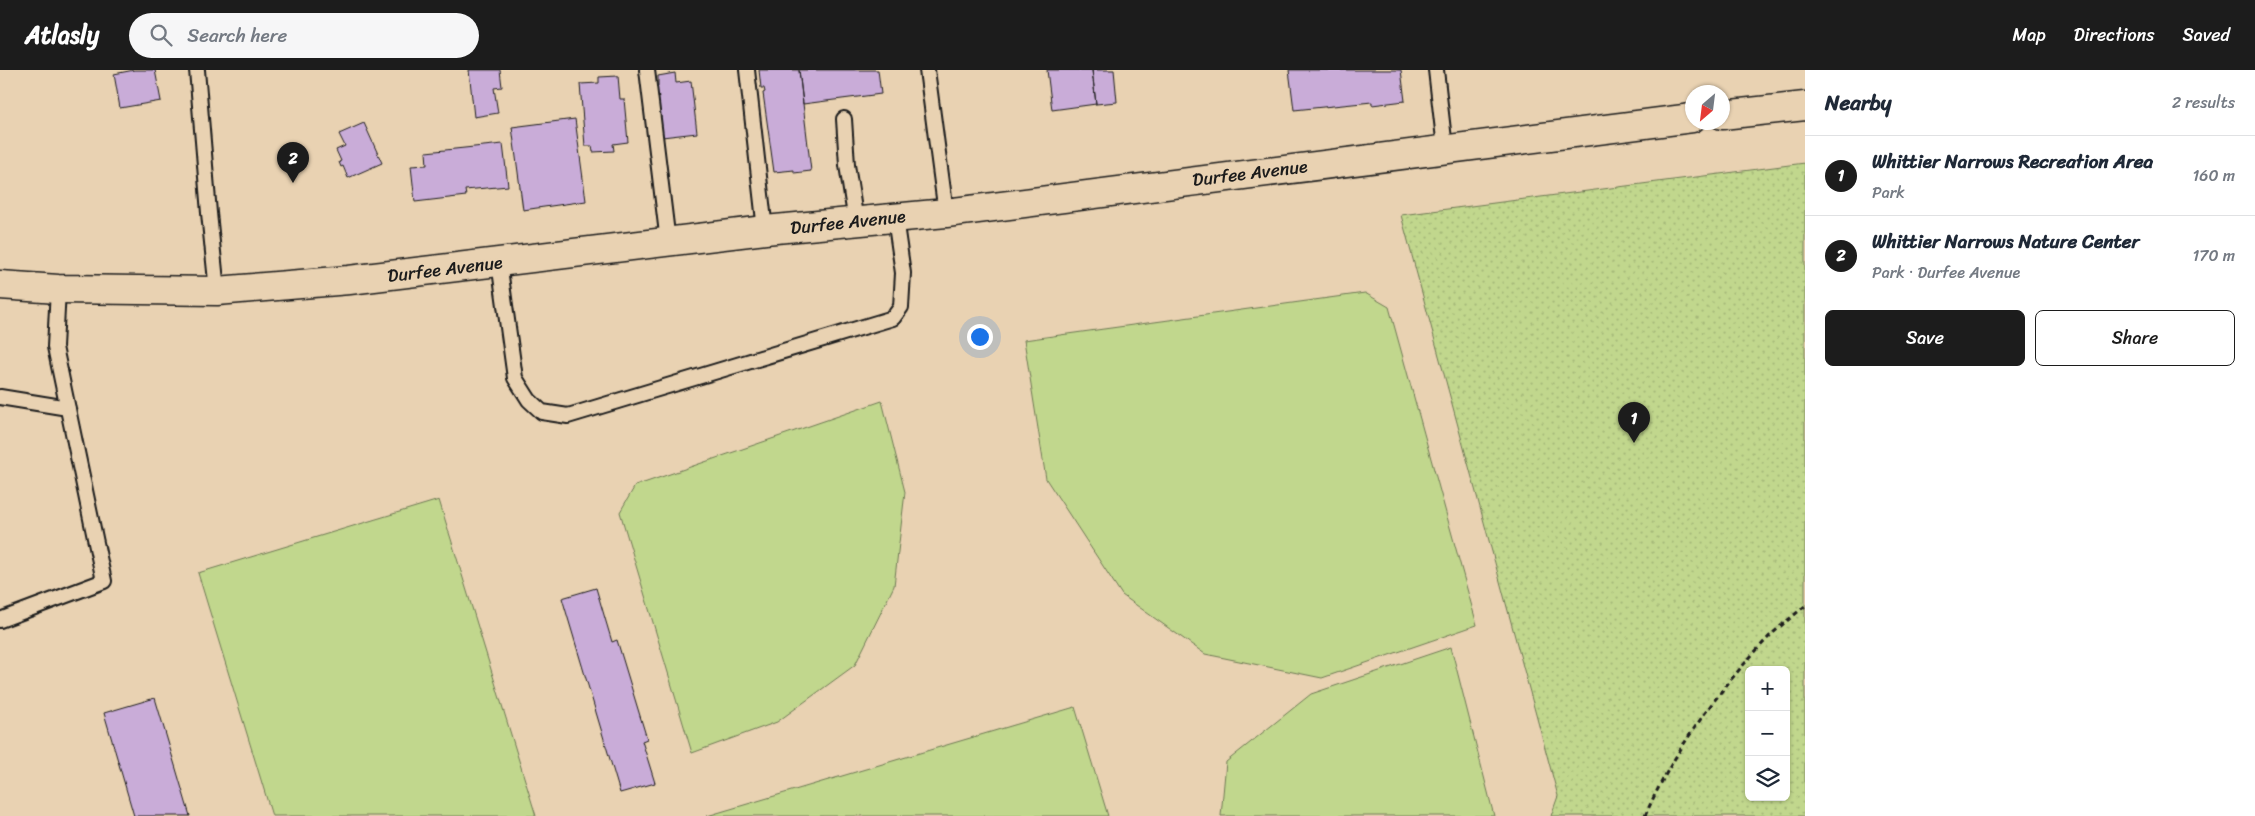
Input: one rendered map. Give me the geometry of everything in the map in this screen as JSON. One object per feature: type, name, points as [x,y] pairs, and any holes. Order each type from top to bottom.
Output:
[{"type":"main road","points":[[1730,114],[1805,106]]},
{"type":"main road","name":"Durfee Avenue","points":[[0,285],[58,289],[217,291],[349,280],[764,230],[946,213],[1685,119]]},
{"type":"lane","points":[[197,70],[208,213],[217,291]]},
{"type":"lane","points":[[647,70],[668,242]]},
{"type":"lane","points":[[747,70],[764,230]]},
{"type":"lane","points":[[927,70],[946,213]]},
{"type":"lane","points":[[1436,70],[1445,148]]},
{"type":"lane","points":[[844,119],[856,222]]},
{"type":"lane","points":[[499,262],[515,378],[529,400],[542,412],[568,416],[893,318],[901,307],[903,273],[895,218]]},
{"type":"lane","points":[[0,620],[104,581],[55,347],[58,289]]},
{"type":"lane","points":[[0,397],[68,408]]},
{"type":"path","points":[[1645,816],[1660,782],[1712,702],[1766,640],[1805,606]]},
{"type":"green space","points":[[1805,163],[1805,816],[1551,816],[1558,796],[1401,215]]},
{"type":"green space","points":[[1365,293],[1389,307],[1477,625],[1322,678],[1205,654],[1122,595],[1046,479],[1024,340]]},
{"type":"green space","points":[[882,401],[905,492],[894,586],[855,665],[777,722],[692,753],[620,512],[635,486]]},
{"type":"green space","points":[[439,500],[536,816],[272,816],[198,573]]},
{"type":"green space","points":[[1451,647],[1494,816],[1221,816],[1226,762],[1311,694]]},
{"type":"green space","points":[[1075,707],[1108,816],[707,816]]},
{"type":"building","points":[[134,70],[155,70],[161,101],[120,108],[114,74]]},
{"type":"building","points":[[469,70],[500,70],[502,87],[494,88],[498,113],[474,117]]},
{"type":"building","points":[[759,70],[799,70],[811,171],[794,173],[794,170],[774,172],[763,93],[765,92],[764,88],[761,88]]},
{"type":"building","points":[[799,70],[878,70],[881,94],[803,104]]},
{"type":"building","points":[[1047,70],[1092,70],[1096,104],[1052,110]]},
{"type":"building","points":[[1092,70],[1114,70],[1117,102],[1096,104]]},
{"type":"building","points":[[1289,70],[1401,70],[1405,101],[1372,105],[1372,102],[1294,110]]},
{"type":"building","points":[[675,73],[676,83],[691,81],[697,133],[662,137],[656,86],[658,86],[658,76]]},
{"type":"building","points":[[618,76],[620,99],[624,99],[628,142],[613,144],[614,151],[593,152],[592,146],[585,146],[580,84],[599,83],[599,77]]},
{"type":"building","points":[[575,119],[586,201],[523,210],[512,127]]},
{"type":"building","points":[[364,123],[382,163],[348,178],[343,166],[341,167],[339,162],[341,161],[336,150],[345,146],[339,134]]},
{"type":"building","points":[[503,144],[508,186],[465,190],[466,196],[415,202],[411,166],[427,165],[426,152]]},
{"type":"building","points":[[596,588],[612,642],[617,640],[647,739],[642,741],[655,783],[620,793],[562,598]]},
{"type":"building","points":[[155,698],[190,816],[134,816],[104,713]]},
{"type":"place","name":"Whittier Narrows Nature Center","points":[[293,183]]},
{"type":"place","name":"Whittier Narrows Recreation Area","points":[[1634,443]]}]
